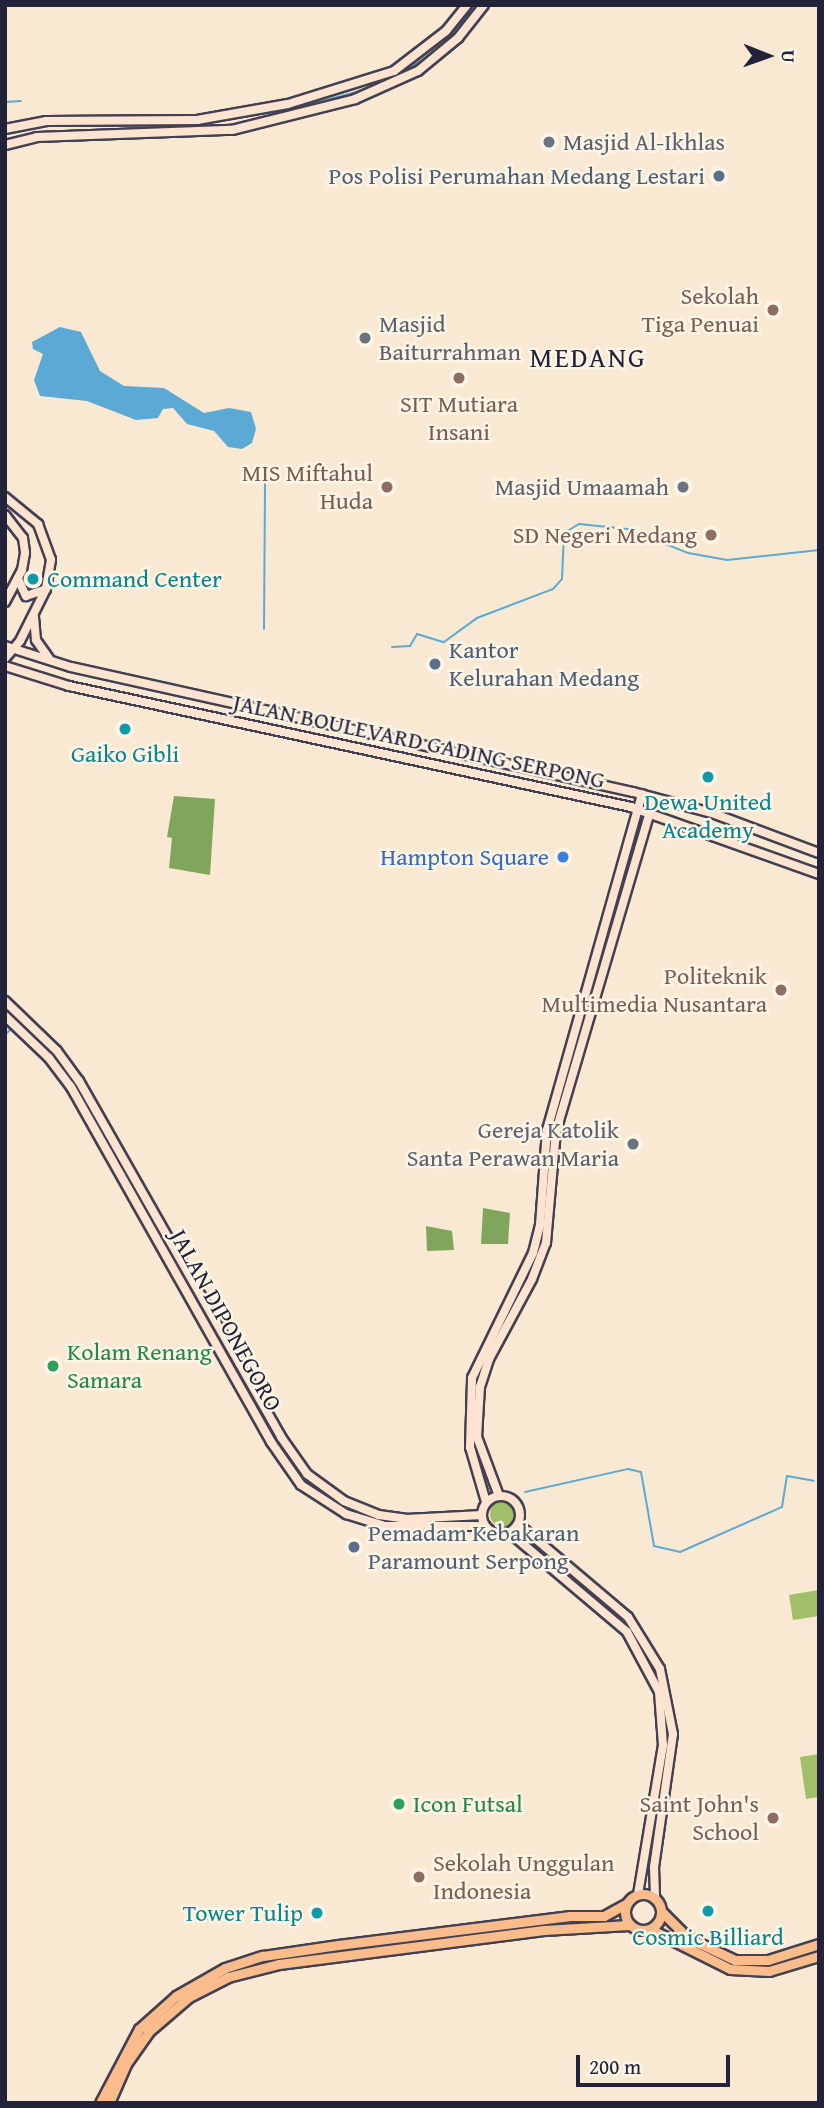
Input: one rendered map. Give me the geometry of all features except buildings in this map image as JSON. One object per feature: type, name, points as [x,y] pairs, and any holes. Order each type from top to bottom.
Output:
[{"type":"main road","points":[[100,2103],[116,2066],[145,2029],[188,1987],[244,1961],[505,1924],[604,1916],[638,1895],[654,1899],[661,1911],[688,1938],[735,1960],[768,1960],[819,1944]]},
{"type":"main road","points":[[627,1903],[629,1924]]},
{"type":"main road","points":[[650,1929],[661,1911]]},
{"type":"main road","points":[[505,1924],[506,1935]]},
{"type":"main road","points":[[109,2103],[145,2029],[201,1989],[261,1967],[506,1935],[629,1924],[650,1929],[730,1969],[769,1970],[819,1956]]},
{"type":"street","points":[[5,129],[46,121],[166,121],[230,116],[375,86],[423,51],[467,5]]},
{"type":"street","points":[[6,142],[37,137],[232,130],[375,86],[435,59],[484,5]]},
{"type":"street","points":[[5,497],[27,511],[45,536],[51,560],[46,589],[20,641],[9,648],[5,658]]},
{"type":"street","points":[[5,515],[23,538],[25,553],[18,579],[5,602]]},
{"type":"street","points":[[18,579],[26,596],[46,589]]},
{"type":"street","points":[[34,614],[36,640],[50,660]]},
{"type":"street","name":"JALAN BOULEVARD GADING SERPONG","points":[[9,648],[254,708],[504,761],[642,794],[712,813],[819,853]]},
{"type":"street","name":"JALAN BOULEVARD GADING SERPONG","points":[[5,666],[69,686],[638,810],[819,874]]},
{"type":"street","points":[[248,724],[256,717],[254,708]]},
{"type":"street","points":[[270,729],[266,720],[276,713]]},
{"type":"street","points":[[481,775],[486,770],[485,757]]},
{"type":"street","points":[[501,778],[499,769],[504,761]]},
{"type":"street","points":[[642,794],[547,1130],[540,1225],[533,1253],[472,1378],[470,1447],[486,1502],[482,1515],[485,1526],[500,1535],[510,1533],[518,1524],[518,1506],[499,1496],[477,1437],[480,1387],[492,1351],[541,1258],[549,1224],[556,1131],[654,798]]},
{"type":"street","name":"JALAN DIPONEGORO","points":[[5,1001],[57,1051],[79,1081],[177,1250],[271,1442],[301,1485],[346,1514],[385,1526],[485,1526]]},
{"type":"street","name":"JALAN DIPONEGORO","points":[[5,1016],[49,1058],[71,1087],[168,1255],[300,1467],[326,1491],[357,1508],[397,1518],[482,1515]]},
{"type":"street","points":[[71,1087],[79,1081]]},
{"type":"street","points":[[168,1255],[177,1250]]},
{"type":"street","points":[[271,1442],[281,1437]]},
{"type":"street","points":[[320,1499],[326,1491]]},
{"type":"street","points":[[486,1502],[499,1496]]},
{"type":"street","points":[[518,1524],[628,1617],[660,1669],[673,1734],[654,1867],[654,1899]]},
{"type":"street","points":[[510,1533],[615,1619],[638,1647],[650,1672],[663,1726],[655,1801],[638,1895]]},
{"type":"street","points":[[650,1672],[660,1669]]},
{"type":"street","points":[[655,1801],[665,1802]]},
{"type":"green space","points":[[174,796],[215,799],[210,875],[169,868],[172,838],[167,837]]},
{"type":"green space","points":[[483,1208],[510,1213],[508,1244],[481,1244]]},
{"type":"green space","points":[[426,1226],[452,1231],[454,1250],[427,1251]]},
{"type":"green space","points":[[503,1501],[512,1505],[516,1514],[512,1523],[503,1527],[494,1523],[490,1514],[494,1505]]},
{"type":"green space","points":[[819,1590],[819,1616],[793,1620],[789,1595]]},
{"type":"green space","points":[[819,1754],[819,1797],[806,1799],[800,1757]]},
{"type":"water","points":[[60,327],[81,332],[100,371],[124,386],[164,388],[204,413],[229,408],[251,412],[256,429],[252,443],[242,449],[228,447],[214,431],[187,424],[173,408],[163,409],[158,418],[136,420],[87,401],[40,396],[34,380],[43,354],[33,349],[32,342]]},
{"type":"waterway","points":[[439,49],[475,5]]},
{"type":"waterway","points":[[395,77],[435,52]]},
{"type":"waterway","points":[[280,112],[368,89]]},
{"type":"waterway","points":[[5,102],[21,101]]},
{"type":"waterway","points":[[264,629],[265,483]]},
{"type":"waterway","points":[[392,647],[410,646],[417,634],[444,642],[477,618],[553,589],[562,579],[564,533],[579,524],[628,529],[688,553],[727,560],[819,550]]},
{"type":"waterway","points":[[5,1035],[10,1030]]},
{"type":"waterway","points":[[525,1492],[628,1469],[641,1472],[654,1546],[680,1552],[782,1507],[787,1476],[814,1481]]},
{"type":"place","name":"Masjid Al-Ikhlas","points":[[549,142]]},
{"type":"place","name":"Pos Polisi Perumahan Medang Lestari","points":[[719,176]]},
{"type":"place","name":"Sekolah Tiga Penuai","points":[[773,310]]},
{"type":"place","name":"Masjid Baiturrahman","points":[[365,338]]},
{"type":"place","name":"SIT Mutiara Insani","points":[[459,378]]},
{"type":"place","name":"MIS Miftahul Huda","points":[[387,487]]},
{"type":"place","name":"Masjid Umaamah","points":[[683,487]]},
{"type":"place","name":"SD Negeri Medang","points":[[711,535]]},
{"type":"place","name":"Command Center","points":[[33,579]]},
{"type":"place","name":"Kantor Kelurahan Medang","points":[[435,664]]},
{"type":"place","name":"Gaiko Gibli","points":[[125,729]]},
{"type":"place","name":"Dewa United Academy","points":[[708,777]]},
{"type":"place","name":"Hampton Square","points":[[563,857]]},
{"type":"place","name":"Politeknik Multimedia Nusantara","points":[[781,990]]},
{"type":"place","name":"Gereja Katolik Santa Perawan Maria","points":[[633,1144]]},
{"type":"place","name":"Kolam Renang Samara","points":[[53,1366]]},
{"type":"place","name":"Pemadam Kebakaran Paramount Serpong","points":[[354,1547]]},
{"type":"place","name":"Icon Futsal","points":[[399,1804]]},
{"type":"place","name":"Saint John's School","points":[[773,1818]]},
{"type":"place","name":"Sekolah Unggulan Indonesia","points":[[419,1877]]},
{"type":"place","name":"Cosmic Billiard","points":[[708,1911]]},
{"type":"place","name":"Tower Tulip","points":[[317,1913]]},
{"type":"district","name":"MEDANG","points":[[588,357]]}]
